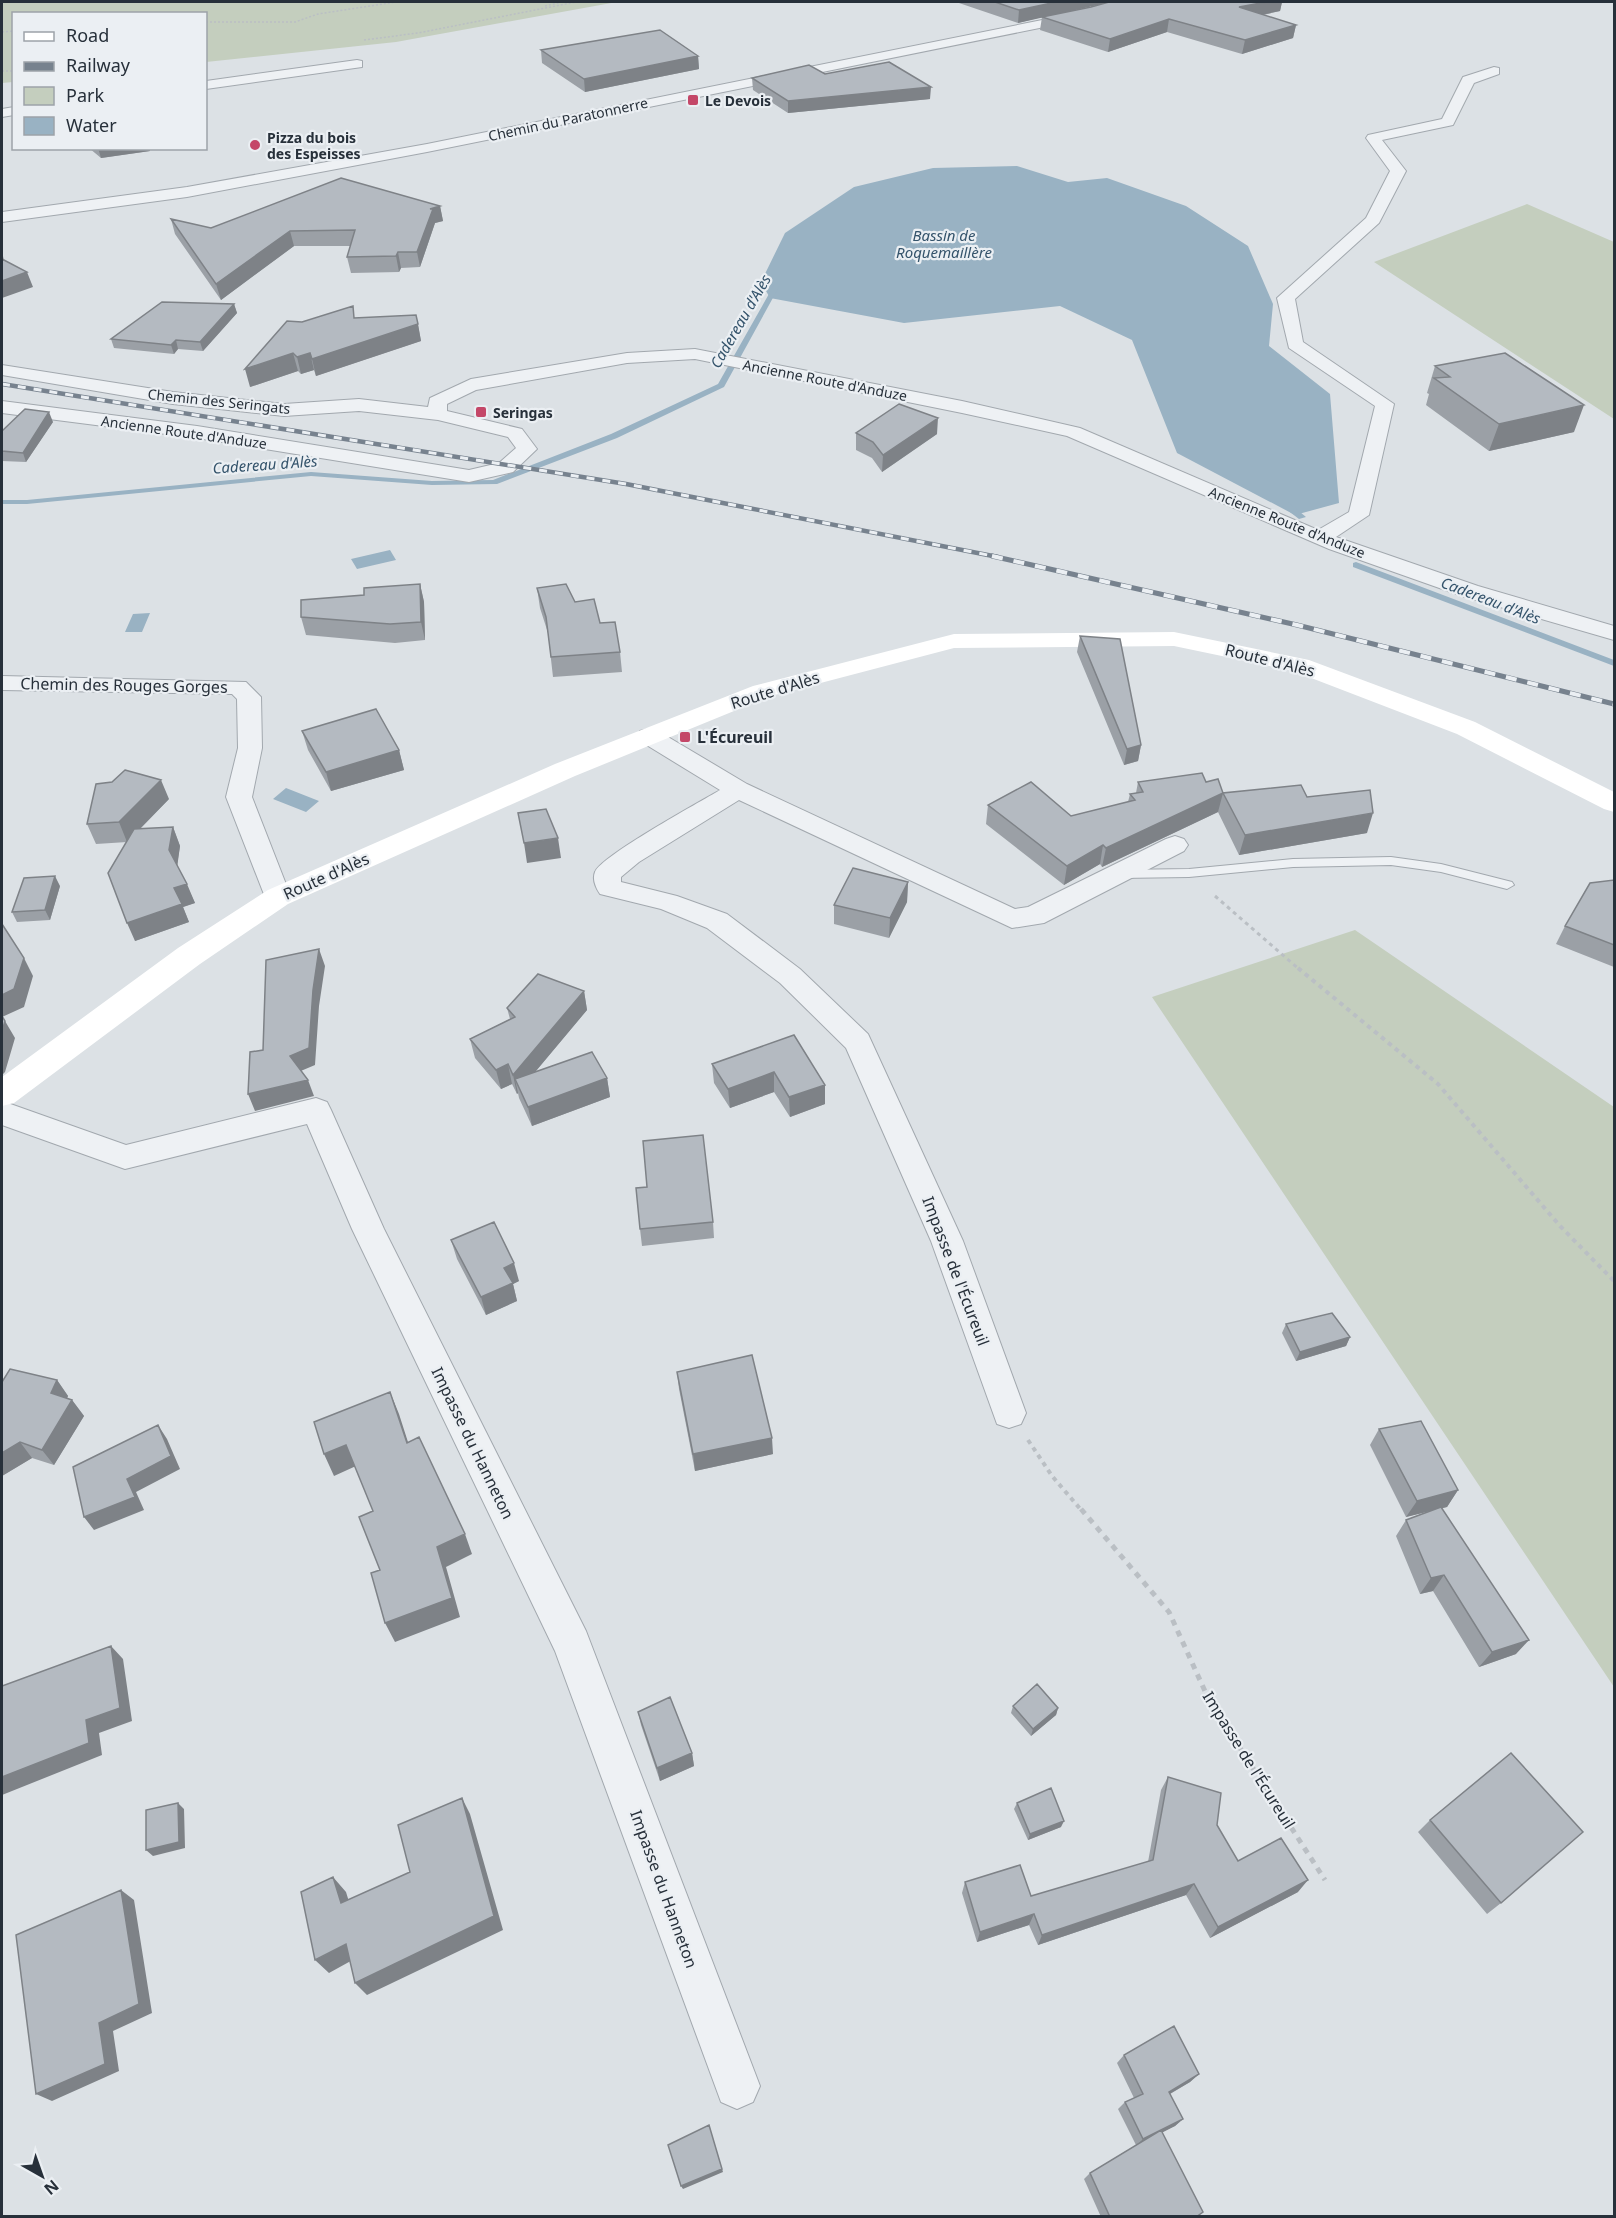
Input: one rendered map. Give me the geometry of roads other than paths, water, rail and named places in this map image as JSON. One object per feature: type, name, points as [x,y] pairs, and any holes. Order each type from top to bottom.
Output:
[{"type":"main road","name":"Route d'Alès","points":[[2,1094],[189,956],[278,897],[565,770],[762,691],[954,641],[1174,639],[1300,665],[1466,728],[1614,803]]},
{"type":"street","name":"Chemin du Paratonnerre","points":[[2,217],[187,192],[427,148],[1089,14],[1131,2]]},
{"type":"street","points":[[207,85],[357,64]]},
{"type":"street","points":[[1319,537],[1359,516],[1385,404],[1295,345],[1286,298],[1373,220],[1398,171],[1373,138],[1448,122],[1468,80],[1494,71]]},
{"type":"street","name":"Ancienne Route d'Anduze","points":[[2,407],[197,432],[469,476],[506,468],[527,449],[515,433],[438,414],[437,402],[471,385],[627,358],[694,354],[962,407],[1073,432],[1319,537],[1470,591],[1614,633]]},
{"type":"street","name":"Chemin des Seringats","points":[[2,370],[173,398],[284,410],[359,405],[438,414]]},
{"type":"street","name":"Chemin des Rouges Gorges","points":[[2,683],[238,687],[249,697],[250,748],[239,797],[278,897]]},
{"type":"street","points":[[649,736],[738,790],[1011,919],[1034,916],[1175,844]]},
{"type":"street","name":"Impasse de l'Écureuil","points":[[738,790],[630,856],[607,874],[609,888],[668,902],[717,921],[790,976],[858,1042],[947,1241],[1009,1413]]},
{"type":"street","name":"Impasse du Hanneton","points":[[2,1113],[125,1157],[316,1110],[368,1229],[572,1644],[737,2086]]},
{"type":"lane","points":[[1117,874],[1189,873],[1293,864],[1391,861],[1441,868],[1507,885]]},
{"type":"water","name":"Bassin de Roquemaillère","points":[[1017,166],[1068,182],[1107,178],[1186,206],[1248,246],[1273,304],[1269,346],[1330,394],[1339,503],[1295,515],[1177,453],[1132,340],[1060,306],[904,323],[770,298],[761,282],[785,233],[854,187],[933,168]]},
{"type":"water","points":[[390,550],[396,560],[357,569],[351,559]]},
{"type":"water","points":[[150,613],[142,632],[125,632],[133,614]]},
{"type":"water","points":[[286,788],[319,801],[306,812],[273,799]]},
{"type":"waterway","name":"Cadereau d'Alès","points":[[2,502],[27,502],[311,474],[432,483],[494,482],[614,436],[721,385],[777,285]]},
{"type":"waterway","name":"Cadereau d'Alès","points":[[1285,504],[1302,517]]},
{"type":"waterway","name":"Cadereau d'Alès","points":[[1356,565],[1614,663]]},
{"type":"railway","points":[[2,384],[626,484],[998,557]]},
{"type":"railway","points":[[992,556],[1297,625],[1614,704]]},
{"type":"place","name":"Le Devois","points":[[693,100]]},
{"type":"place","name":"Pizza du bois des Espeisses","points":[[255,145]]},
{"type":"place","name":"Seringas","points":[[481,412]]},
{"type":"place","name":"L'Écureuil","points":[[685,737]]}]
